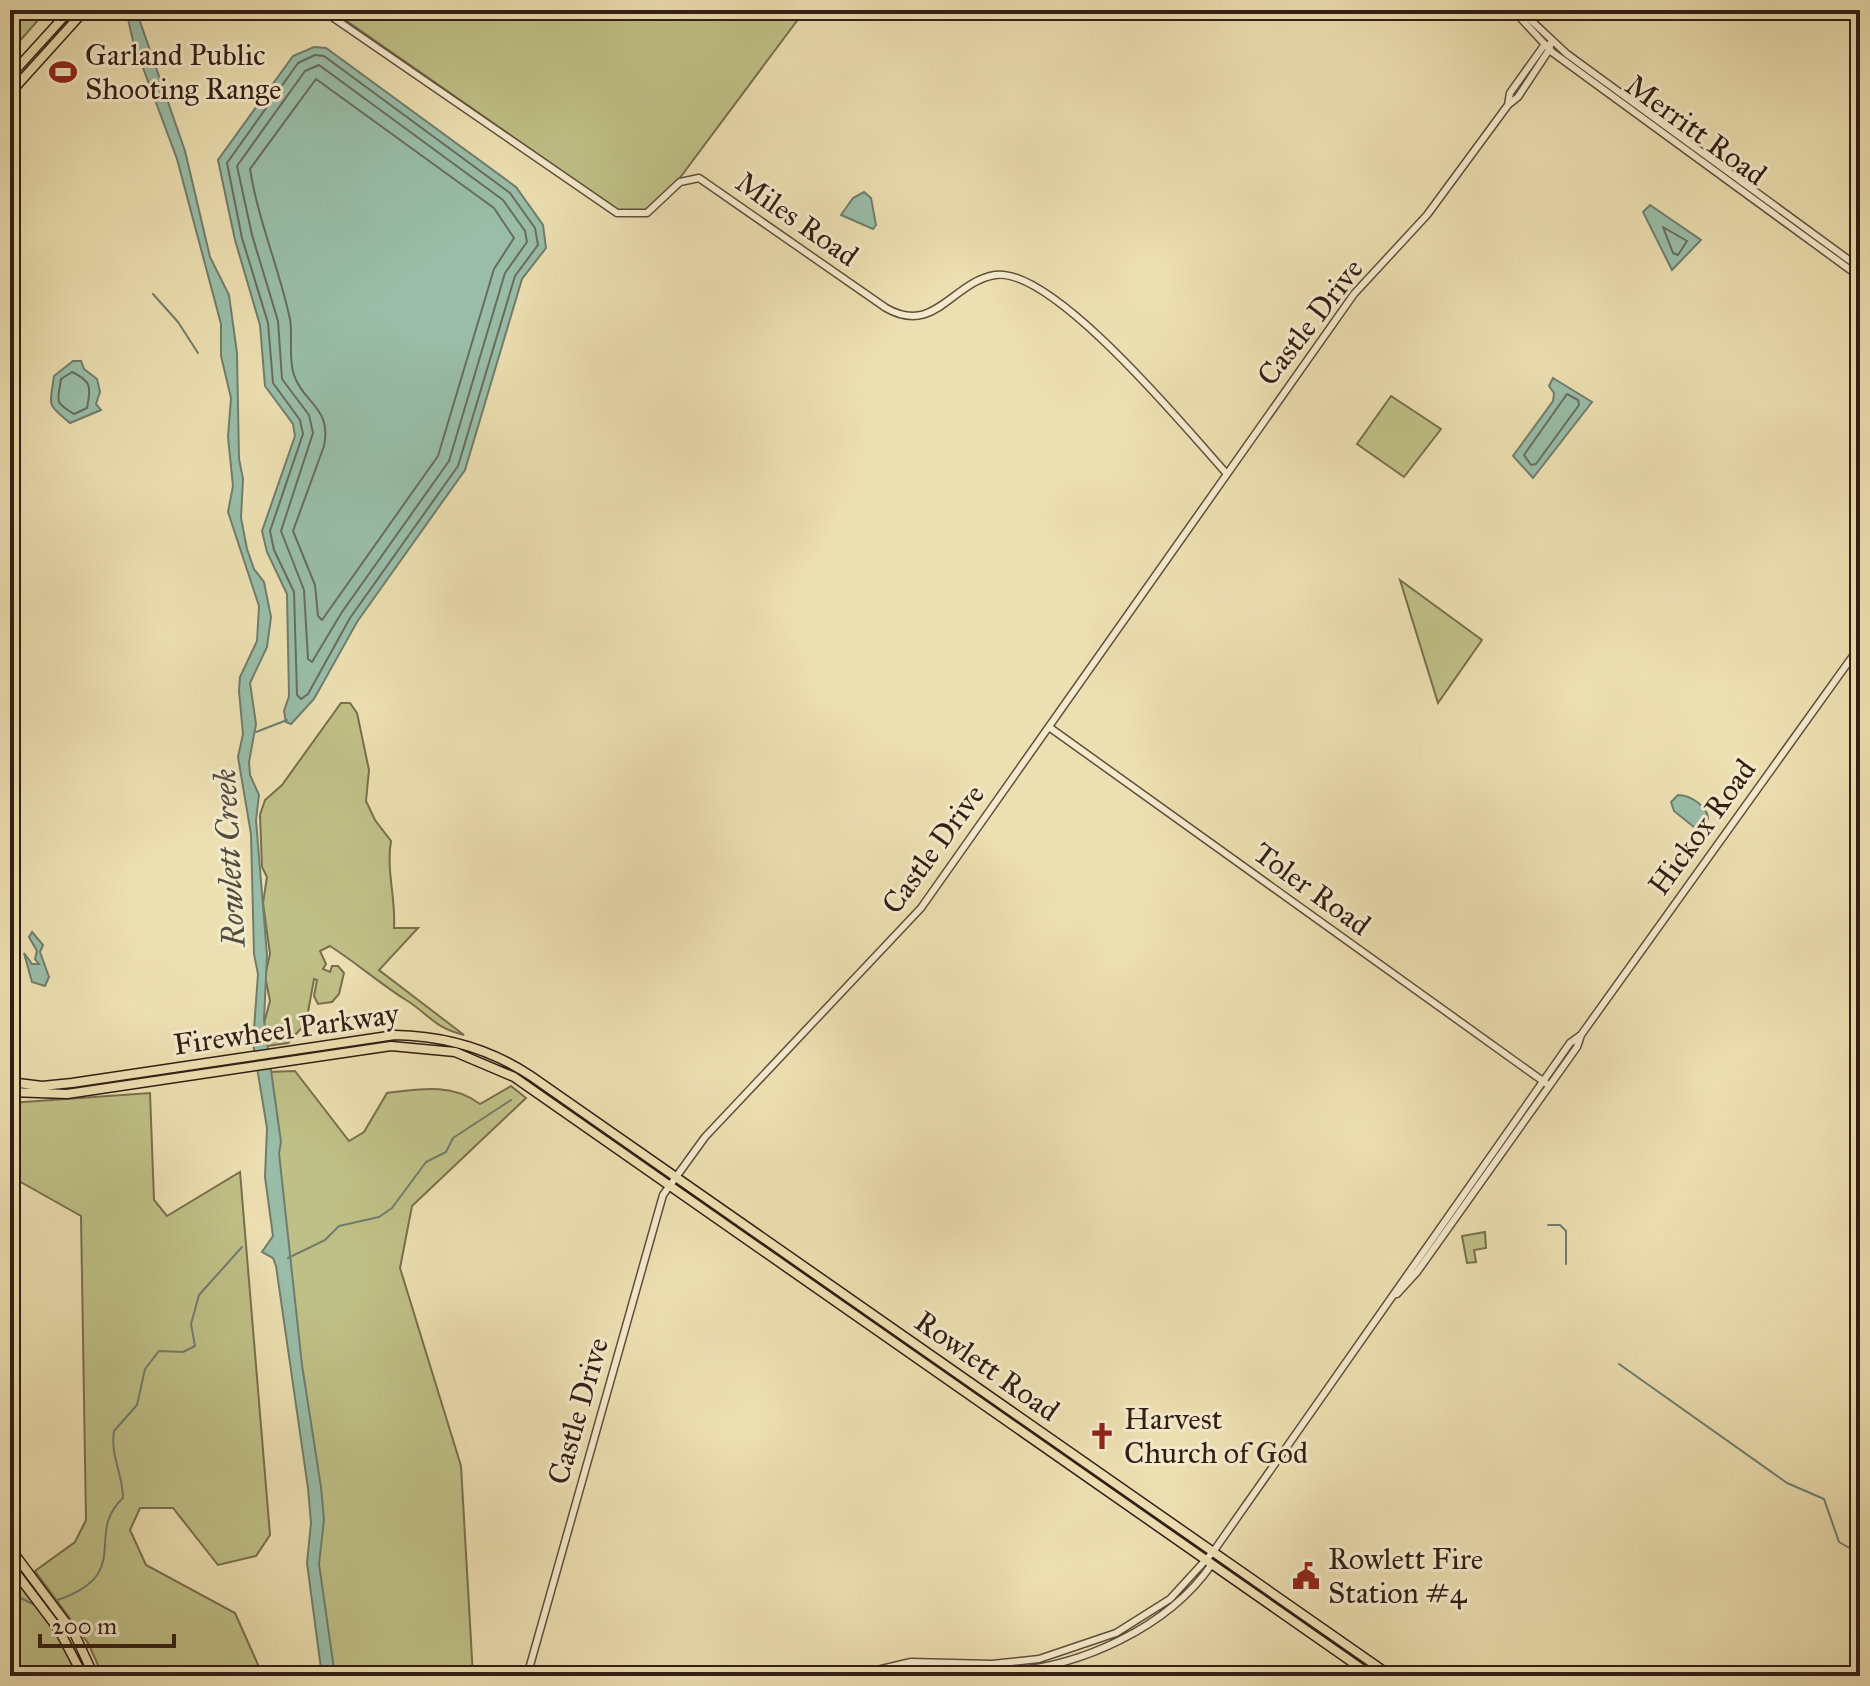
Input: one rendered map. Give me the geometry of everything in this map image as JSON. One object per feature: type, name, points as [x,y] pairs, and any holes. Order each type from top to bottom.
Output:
[{"type":"main road","points":[[10,76],[70,10]]},
{"type":"main road","points":[[10,93],[85,10]]},
{"type":"main road","name":"Firewheel Parkway","points":[[10,1092],[48,1090],[304,1053],[395,1035],[463,1043],[522,1070],[587,1115],[672,1181]]},
{"type":"main road","name":"Firewheel Parkway","points":[[304,1053],[391,1046],[443,1049],[502,1070],[672,1181]]},
{"type":"main road","name":"Firewheel Parkway","points":[[10,1082],[48,1090]]},
{"type":"main road","points":[[548,1101],[555,1099],[587,1115]]},
{"type":"main road","name":"Rowlett Road","points":[[672,1181],[803,1267],[1391,1676]]},
{"type":"main road","name":"Rowlett Road","points":[[672,1181],[796,1275],[1372,1676]]},
{"type":"main road","points":[[796,1275],[803,1267]]},
{"type":"main road","points":[[10,1548],[28,1582],[63,1628],[81,1645],[94,1676]]},
{"type":"main road","points":[[10,1565],[28,1582]]},
{"type":"main road","points":[[63,1628],[83,1676]]},
{"type":"street","name":"Miles Road","points":[[322,10],[617,213],[647,213],[680,182],[699,178],[886,308],[906,317],[929,313],[993,275],[1020,279],[1106,341],[1227,474]]},
{"type":"street","name":"Merritt Road","points":[[1513,10],[1548,46],[1860,277]]},
{"type":"street","name":"Merritt Road","points":[[1520,10],[1548,46],[1860,268]]},
{"type":"street","name":"Castle Drive","points":[[527,1676],[663,1195],[705,1137],[921,908],[1354,294],[1427,215],[1508,105],[1518,97],[1548,46]]},
{"type":"street","name":"Hickox Road","points":[[1386,1305],[1417,1272],[1570,1043],[1581,1035],[1860,646]]},
{"type":"street","name":"Toler Road","points":[[1049,727],[1546,1083]]},
{"type":"street","name":"Hickox Road","points":[[1213,1552],[1471,1183],[1481,1176]]},
{"type":"street","points":[[1450,1226],[1448,1218],[1471,1183]]},
{"type":"street","points":[[880,1676],[924,1669],[1001,1672],[1048,1665],[1128,1636],[1178,1603],[1213,1552]]},
{"type":"street","points":[[852,1676],[911,1662],[992,1664],[1039,1659],[1116,1633],[1146,1617],[1208,1562]]},
{"type":"street","points":[[1172,1597],[1178,1603]]},
{"type":"green space","points":[[10,10],[47,10],[10,52]]},
{"type":"green space","points":[[331,10],[805,10],[679,179],[646,210],[618,210]]},
{"type":"green space","points":[[1391,396],[1441,429],[1404,477],[1357,444]]},
{"type":"green space","points":[[1400,580],[1482,640],[1438,703]]},
{"type":"green space","points":[[341,703],[350,703],[357,713],[369,770],[366,801],[375,820],[391,841],[394,928],[418,928],[379,970],[464,1035],[439,1025],[330,946],[320,951],[326,964],[323,969],[330,972],[332,966],[338,966],[344,973],[339,994],[332,1002],[318,1004],[314,996],[317,980],[314,979],[306,1023],[288,1043],[267,1046],[264,1023],[270,1001],[265,976],[270,954],[263,903],[267,877],[262,867],[260,815],[265,800],[282,785]]},
{"type":"green space","points":[[295,1071],[349,1141],[364,1132],[387,1093],[447,1090],[480,1104],[511,1086],[526,1098],[412,1206],[400,1268],[461,1466],[473,1676],[325,1676],[316,1513],[297,1386],[267,1072]]},
{"type":"green space","points":[[150,1093],[154,1200],[167,1216],[240,1172],[270,1535],[256,1556],[218,1565],[173,1508],[140,1508],[130,1530],[146,1565],[235,1613],[263,1676],[103,1676],[88,1643],[35,1571],[75,1542],[86,1520],[81,1216],[10,1176],[10,1103]]},
{"type":"green space","points":[[1485,1232],[1486,1248],[1474,1250],[1476,1262],[1467,1263],[1462,1236]]},
{"type":"green space","points":[[10,1572],[62,1642],[79,1676],[10,1676]]},
{"type":"water","points":[[126,10],[136,10],[185,151],[210,257],[229,295],[237,353],[239,459],[243,479],[241,518],[254,569],[264,582],[271,617],[267,647],[250,683],[256,724],[249,762],[250,775],[259,795],[256,820],[267,955],[264,1020],[281,1142],[279,1153],[302,1365],[321,1487],[324,1520],[319,1564],[335,1676],[322,1676],[307,1563],[311,1523],[308,1488],[276,1266],[273,1258],[262,1252],[273,1236],[265,1177],[267,1128],[253,1043],[258,974],[254,954],[251,834],[238,757],[243,734],[240,677],[257,641],[259,606],[228,512],[233,486],[228,437],[231,398],[221,356],[221,324],[177,159],[133,41]]},
{"type":"water","points":[[314,47],[326,48],[516,187],[543,225],[546,248],[522,279],[465,470],[357,622],[314,699],[291,724],[286,722],[284,711],[289,696],[287,594],[267,552],[262,531],[295,436],[293,424],[265,386],[260,325],[235,240],[218,160],[293,56]]},
{"type":"water","points":[[864,192],[871,198],[876,225],[873,229],[841,215],[853,198]]},
{"type":"water","points":[[1650,205],[1701,240],[1672,270],[1643,212]]},
{"type":"water","points":[[73,361],[81,361],[84,369],[97,379],[100,392],[96,404],[101,410],[70,423],[53,408],[51,399],[54,376]]},
{"type":"water","points":[[1553,378],[1592,402],[1533,478],[1513,456],[1553,401],[1554,393],[1549,386]]},
{"type":"water","points":[[1678,795],[1693,799],[1705,809],[1708,818],[1704,826],[1694,827],[1674,811],[1671,802]]},
{"type":"water","points":[[32,932],[43,945],[40,952],[49,977],[45,986],[32,982],[24,953],[32,964],[39,964],[35,959],[37,951],[29,937]]},
{"type":"waterway","points":[[153,294],[178,322],[198,353]]},
{"type":"waterway","points":[[256,732],[287,720]]},
{"type":"waterway","points":[[288,1258],[325,1240],[339,1226],[379,1217],[392,1208],[426,1162],[446,1152],[453,1138],[511,1100]]},
{"type":"waterway","points":[[1548,1225],[1560,1225],[1566,1231],[1566,1264]]},
{"type":"waterway","points":[[55,1601],[80,1590],[94,1579],[102,1566],[107,1526],[112,1512],[123,1498],[114,1431],[137,1405],[145,1369],[159,1351],[183,1352],[195,1346],[191,1324],[199,1295],[242,1247]]},
{"type":"waterway","points":[[1619,1364],[1787,1483],[1824,1499],[1839,1542],[1860,1554]]},
{"type":"waterway","points":[[10,1593],[37,1606]]},
{"type":"place","name":"Garland Public Shooting Range","points":[[63,72]]},
{"type":"place","name":"Harvest Church of God","points":[[1102,1436]]},
{"type":"place","name":"Rowlett Fire Station #4","points":[[1306,1576]]},
{"type":"water label","name":"Rowlett Creek","points":[[229,858]]}]
